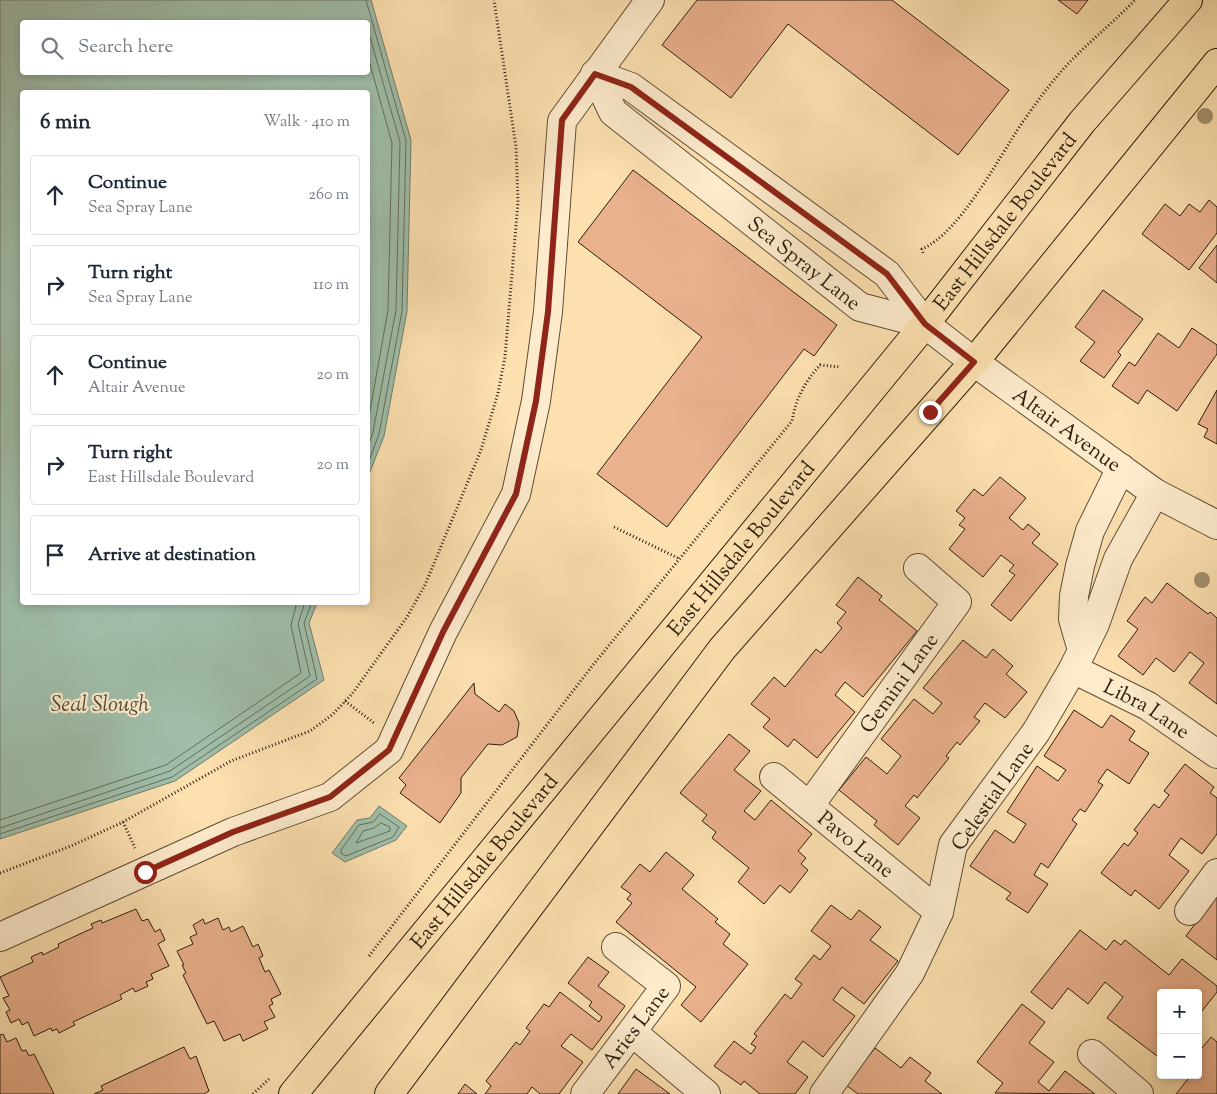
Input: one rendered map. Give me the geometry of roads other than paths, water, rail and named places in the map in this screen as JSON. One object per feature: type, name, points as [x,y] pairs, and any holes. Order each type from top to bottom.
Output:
[{"type":"main road","name":"East Hillsdale Boulevard","points":[[293,1094],[925,324],[1082,122],[1188,0]]},
{"type":"main road","points":[[389,1094],[722,649],[974,362],[1217,63]]},
{"type":"street","points":[[0,937],[233,832],[330,797],[389,750],[443,632],[516,494],[536,401],[548,312],[562,120],[650,0]]},
{"type":"street","name":"Sea Spray Lane","points":[[595,74],[631,87],[736,166],[887,274],[925,324]]},
{"type":"street","name":"Sea Spray Lane","points":[[595,74],[613,112],[860,307],[925,324]]},
{"type":"street","points":[[717,194],[736,166]]},
{"type":"street","name":"Altair Avenue","points":[[925,324],[974,362],[1155,493],[1217,525]]},
{"type":"street","points":[[1078,660],[1073,619],[1074,596],[1080,566],[1090,531],[1121,468]]},
{"type":"street","name":"Celestial Lane","points":[[824,1094],[910,973],[939,912],[952,845],[1036,732],[1078,660],[1095,624],[1118,559],[1155,493]]},
{"type":"street","name":"Gemini Lane","points":[[810,805],[957,602],[918,568]]},
{"type":"street","name":"Libra Lane","points":[[1078,660],[1217,754]]},
{"type":"street","name":"Pavo Lane","points":[[774,777],[939,912]]},
{"type":"street","points":[[1189,911],[1217,873]]},
{"type":"street","name":"Aries Lane","points":[[585,1094],[666,986],[616,947]]},
{"type":"street","points":[[632,1032],[706,1094]]},
{"type":"street","points":[[1092,1054],[1139,1094]]},
{"type":"water","name":"Seal Slough","points":[[0,0],[371,0],[411,140],[407,311],[384,436],[370,472],[370,90],[20,90],[20,605],[316,605],[309,623],[324,680],[175,781],[0,839]]},
{"type":"water","points":[[379,806],[407,826],[396,840],[345,862],[332,853],[357,820],[370,818]]}]
